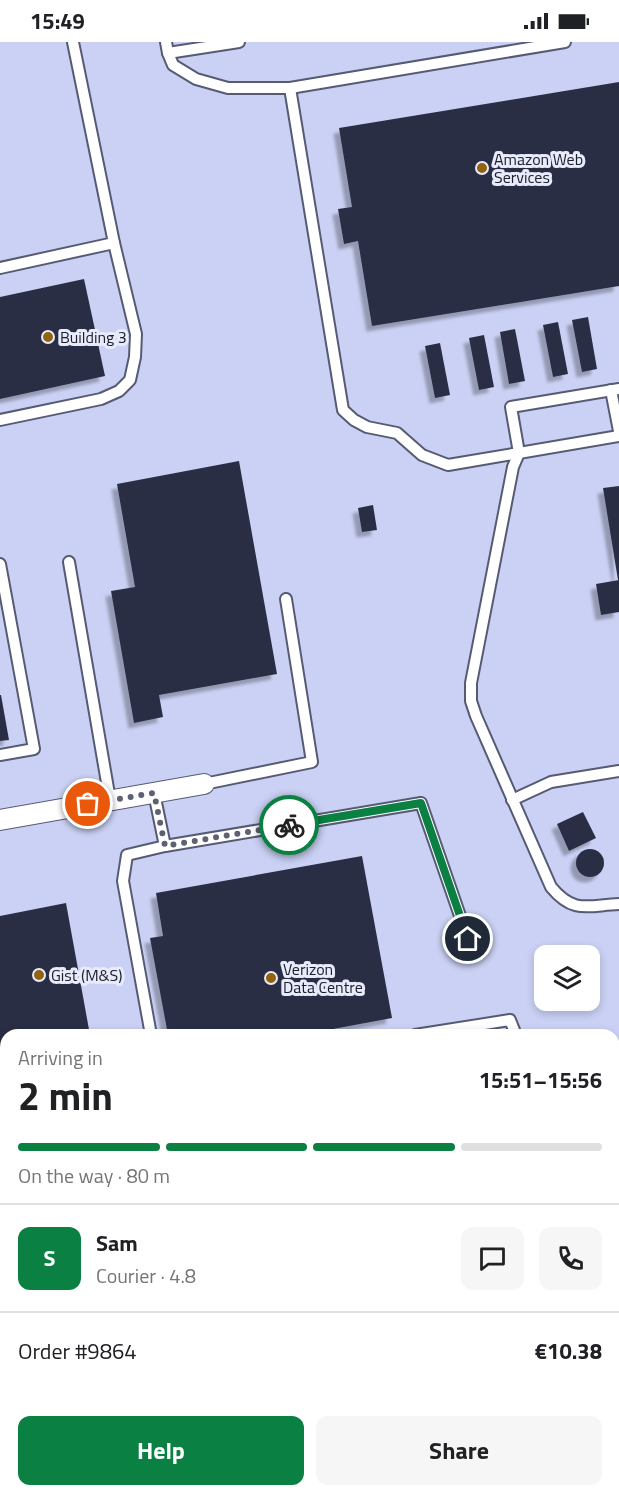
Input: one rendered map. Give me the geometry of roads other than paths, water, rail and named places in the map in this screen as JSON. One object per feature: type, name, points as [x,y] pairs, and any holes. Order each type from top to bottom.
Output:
[{"type":"street","points":[[0,820],[204,784]]},
{"type":"lane","points":[[0,420],[101,399],[119,391],[130,380],[135,357],[136,334],[114,243],[73,42]]},
{"type":"lane","points":[[239,42],[167,48],[173,65],[196,79],[228,88],[290,88],[565,42]]},
{"type":"lane","points":[[290,88],[343,410],[354,420],[367,427],[397,433],[422,455],[448,465],[619,436]]},
{"type":"lane","points":[[0,268],[114,243]]},
{"type":"lane","points":[[619,431],[615,389],[511,406],[519,453],[513,467],[471,683],[471,701],[476,716],[551,887],[559,897],[588,908],[619,904]]},
{"type":"lane","points":[[69,562],[110,800]]},
{"type":"lane","points":[[0,564],[34,748],[0,755]]},
{"type":"lane","points":[[204,784],[312,762],[286,599]]},
{"type":"lane","points":[[512,800],[552,782],[619,771]]},
{"type":"lane","points":[[154,793],[165,846]]},
{"type":"lane","points":[[150,1029],[123,881],[127,855],[165,846],[421,803],[468,939]]},
{"type":"lane","points":[[453,1029],[510,1020],[514,1029]]},
{"type":"place","name":"Amazon Web Services","points":[[482,168]]},
{"type":"place","name":"Building 3","points":[[48,337]]},
{"type":"place","name":"Gist (M&S)","points":[[39,975]]},
{"type":"place","name":"Verizon Data Centre","points":[[271,978]]}]
